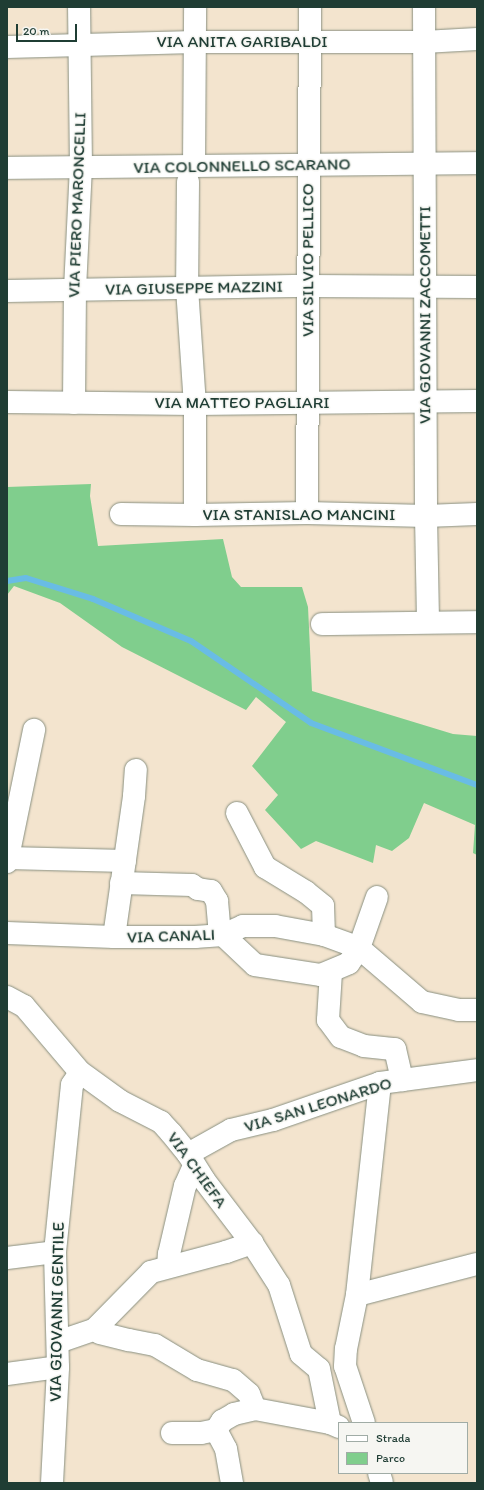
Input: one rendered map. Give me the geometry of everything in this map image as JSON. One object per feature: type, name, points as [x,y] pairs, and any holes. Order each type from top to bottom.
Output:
[{"type":"street","name":"VIA PIERO MARONCELLI","points":[[74,403],[75,289],[81,167],[79,7]]},
{"type":"street","points":[[195,7],[196,42],[187,288],[195,404],[195,516]]},
{"type":"street","name":"VIA SILVIO PELLICO","points":[[307,513],[310,7]]},
{"type":"street","name":"VIA GIOVANNI ZACCOMETTI","points":[[424,7],[423,164],[428,622]]},
{"type":"street","name":"VIA ANITA GARIBALDI","points":[[7,47],[196,42],[424,42],[477,39]]},
{"type":"street","name":"VIA COLONNELLO SCARANO","points":[[7,168],[81,167],[191,174],[309,165],[477,163]]},
{"type":"street","name":"VIA GIUSEPPE MAZZINI","points":[[7,291],[308,286],[477,287]]},
{"type":"street","name":"VIA MATTEO PAGLIARI","points":[[7,402],[195,404],[477,401]]},
{"type":"street","name":"VIA STANISLAO MANCINI","points":[[121,514],[195,516],[307,513],[426,516],[477,514]]},
{"type":"street","points":[[322,624],[477,622]]},
{"type":"street","points":[[34,730],[11,818],[8,860],[125,861]]},
{"type":"street","points":[[114,938],[136,770]]},
{"type":"street","points":[[237,813],[265,867],[306,892],[323,906],[324,935]]},
{"type":"street","points":[[121,883],[192,885],[198,889],[211,891],[217,901],[219,926],[223,935],[255,965],[321,975],[331,972],[349,962],[359,948],[377,897]]},
{"type":"street","name":"VIA CANALI","points":[[7,933],[114,938],[223,935],[243,926],[275,926],[324,935],[359,948],[422,1002],[459,1010],[477,1010]]},
{"type":"street","points":[[331,972],[328,1020],[341,1037],[364,1046],[395,1049],[402,1080]]},
{"type":"street","name":"VIA CHIEFA","points":[[7,997],[24,1006],[80,1072],[120,1101],[161,1122],[252,1243],[278,1285],[301,1354],[319,1369]]},
{"type":"street","name":"VIA SAN LEONARDO","points":[[191,1160],[231,1130],[273,1120],[380,1083],[477,1070]]},
{"type":"street","name":"VIA GIOVANNI GENTILE","points":[[52,1483],[58,1367],[55,1252],[72,1085],[80,1072]]},
{"type":"street","points":[[364,1422],[346,1366],[346,1349],[357,1295],[380,1083]]},
{"type":"street","points":[[168,1267],[169,1254],[191,1160]]},
{"type":"street","points":[[58,1342],[95,1329],[151,1272],[226,1252],[252,1243]]},
{"type":"street","points":[[7,1258],[55,1252]]},
{"type":"street","points":[[357,1295],[476,1270]]},
{"type":"street","points":[[95,1329],[100,1333],[155,1344],[197,1370],[233,1380],[249,1394],[255,1409]]},
{"type":"street","points":[[335,1425],[319,1369],[346,1366]]},
{"type":"street","points":[[7,1374],[58,1367]]},
{"type":"street","points":[[172,1433],[201,1434],[216,1430],[222,1421],[234,1414],[255,1409],[323,1420],[335,1425]]},
{"type":"street","points":[[216,1430],[226,1448],[232,1483]]},
{"type":"green space","points":[[91,484],[90,496],[98,546],[223,539],[232,577],[241,587],[302,587],[308,607],[312,691],[453,734],[477,736],[477,855],[473,853],[475,825],[424,803],[409,838],[392,851],[376,845],[373,863],[316,841],[301,849],[265,810],[278,795],[252,766],[286,722],[256,697],[246,710],[122,647],[60,603],[14,586],[7,595],[7,487]]},
{"type":"waterway","points":[[7,581],[26,578],[93,599],[191,641],[311,723],[477,785]]}]
